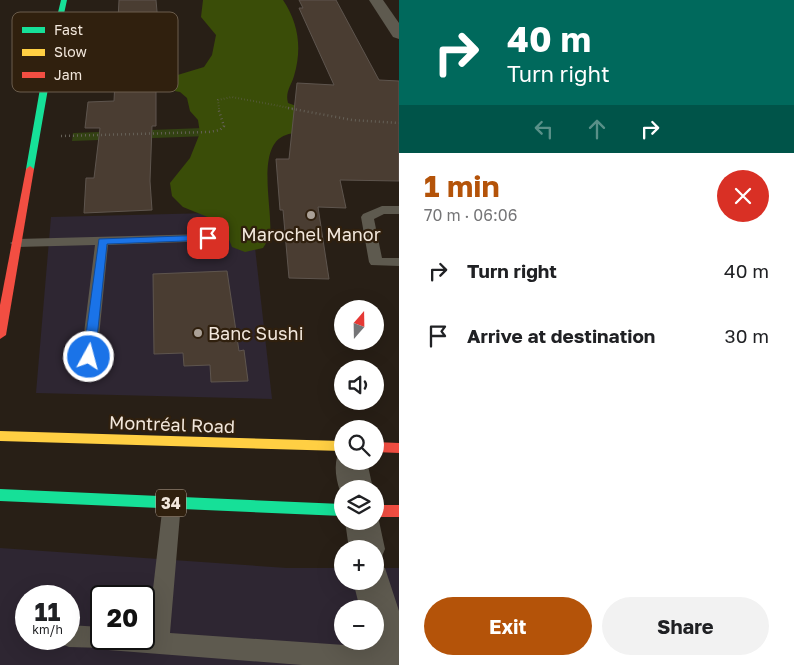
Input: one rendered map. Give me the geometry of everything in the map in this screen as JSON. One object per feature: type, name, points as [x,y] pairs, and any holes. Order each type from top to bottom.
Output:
[{"type":"street","points":[[376,0],[399,34]]},
{"type":"street","points":[[0,335],[43,92]]},
{"type":"street","name":"Montréal Road","points":[[0,436],[334,446]]},
{"type":"street","points":[[384,447],[399,448]]},
{"type":"street","name":"34","points":[[0,495],[334,510]]},
{"type":"street","points":[[384,511],[399,512]]},
{"type":"street","points":[[375,590],[395,659]]},
{"type":"lane","points":[[399,210],[382,210],[367,217],[376,262],[399,262]]},
{"type":"lane","points":[[17,243],[208,238]]},
{"type":"lane","points":[[89,357],[102,241]]},
{"type":"lane","points":[[158,643],[172,502]]},
{"type":"lane","points":[[155,643],[263,652],[395,659]]},
{"type":"path","points":[[35,137],[209,132],[220,130],[224,126],[218,100],[232,97],[352,120],[399,123]]},
{"type":"shaded area","points":[[251,212],[272,399],[36,393],[51,217]]},
{"type":"shaded area","points":[[0,548],[287,568],[334,568],[334,590],[384,590],[384,568],[399,568],[399,665],[0,665]]},
{"type":"green space","points":[[203,0],[283,0],[296,27],[298,56],[287,99],[288,103],[299,107],[310,132],[286,135],[277,141],[271,151],[268,164],[270,236],[263,248],[245,252],[232,247],[226,232],[215,220],[183,207],[172,196],[170,183],[190,158],[200,133],[198,120],[190,111],[187,98],[178,92],[178,75],[204,67],[212,55],[216,35],[201,17]]},
{"type":"green space","points":[[203,128],[236,135],[72,141],[73,133]]},
{"type":"building","points":[[119,0],[156,0],[157,12],[118,12]]},
{"type":"building","points":[[299,0],[336,0],[379,80],[399,81],[399,181],[340,180],[346,208],[318,207],[329,279],[289,278],[283,210],[280,210],[276,159],[289,159],[297,83],[334,85],[299,8],[303,8]]},
{"type":"building","points":[[114,92],[156,92],[156,126],[152,126],[150,181],[152,210],[84,213],[86,178],[94,178],[100,128],[85,128],[88,102],[114,101]]},
{"type":"building","points":[[227,271],[239,351],[244,350],[248,381],[211,382],[210,365],[184,366],[183,353],[154,354],[153,274]]},
{"type":"traffic: fast","points":[[61,12],[64,0]]},
{"type":"traffic: fast","points":[[30,169],[43,92]]},
{"type":"traffic: fast","points":[[0,495],[334,510]]},
{"type":"traffic: slow","points":[[0,436],[334,446]]},
{"type":"traffic: jam","points":[[0,335],[30,169]]},
{"type":"traffic: jam","points":[[384,447],[399,448]]},
{"type":"traffic: jam","points":[[384,511],[399,511]]},
{"type":"place","name":"Marochel Manor","points":[[311,215]]},
{"type":"place","name":"Banc Sushi","points":[[198,333]]},
{"type":"route","points":[[89,357],[102,241],[208,238]]}]
